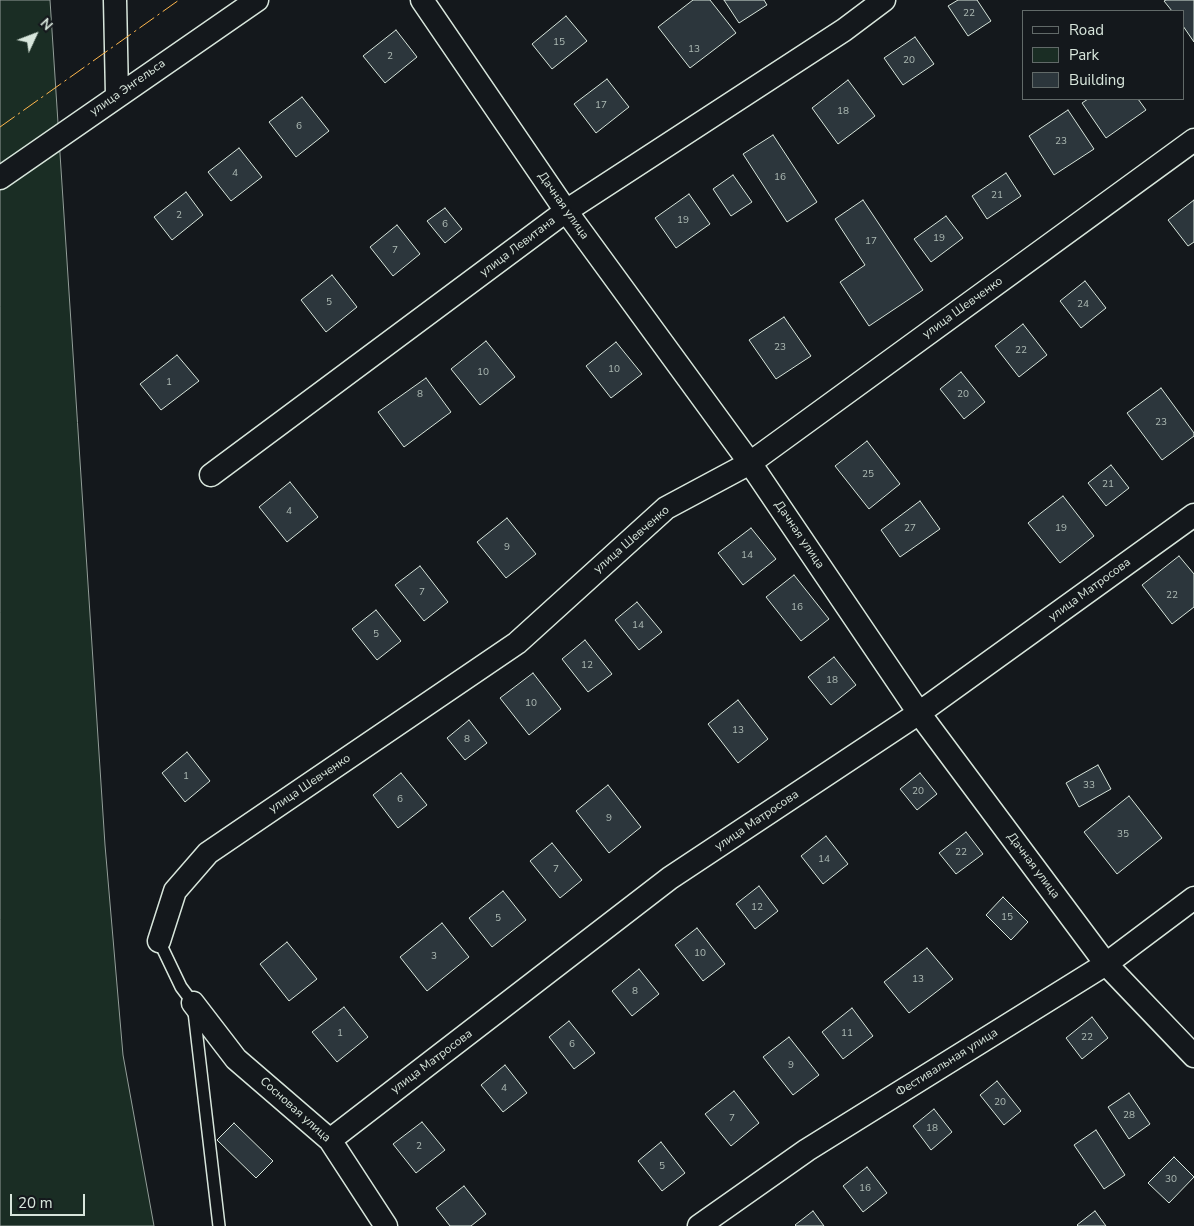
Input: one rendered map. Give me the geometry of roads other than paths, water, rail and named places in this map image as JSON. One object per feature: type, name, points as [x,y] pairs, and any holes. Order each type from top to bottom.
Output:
[{"type":"street","points":[[115,0],[117,96]]},
{"type":"street","name":"улица Энгельса","points":[[0,178],[257,0]]},
{"type":"street","name":"Дачная улица","points":[[422,0],[566,211],[750,463],[919,713],[1106,964],[1194,1056]]},
{"type":"street","name":"улица Левитана","points":[[211,475],[566,211],[844,30],[884,0]]},
{"type":"street","name":"улица Шевченко","points":[[159,941],[176,891],[208,853],[516,643],[666,508],[750,463],[1194,140]]},
{"type":"street","name":"улица Матросова","points":[[330,1140],[670,878],[919,713],[1194,515]]},
{"type":"street","name":"Фестивальная улица","points":[[699,1226],[807,1150],[1106,964],[1194,898]]},
{"type":"street","name":"Сосновая улица","points":[[193,1002],[236,1059],[330,1140],[386,1226]]},
{"type":"lane","points":[[159,941],[181,987],[193,1002],[219,1226]]}]
